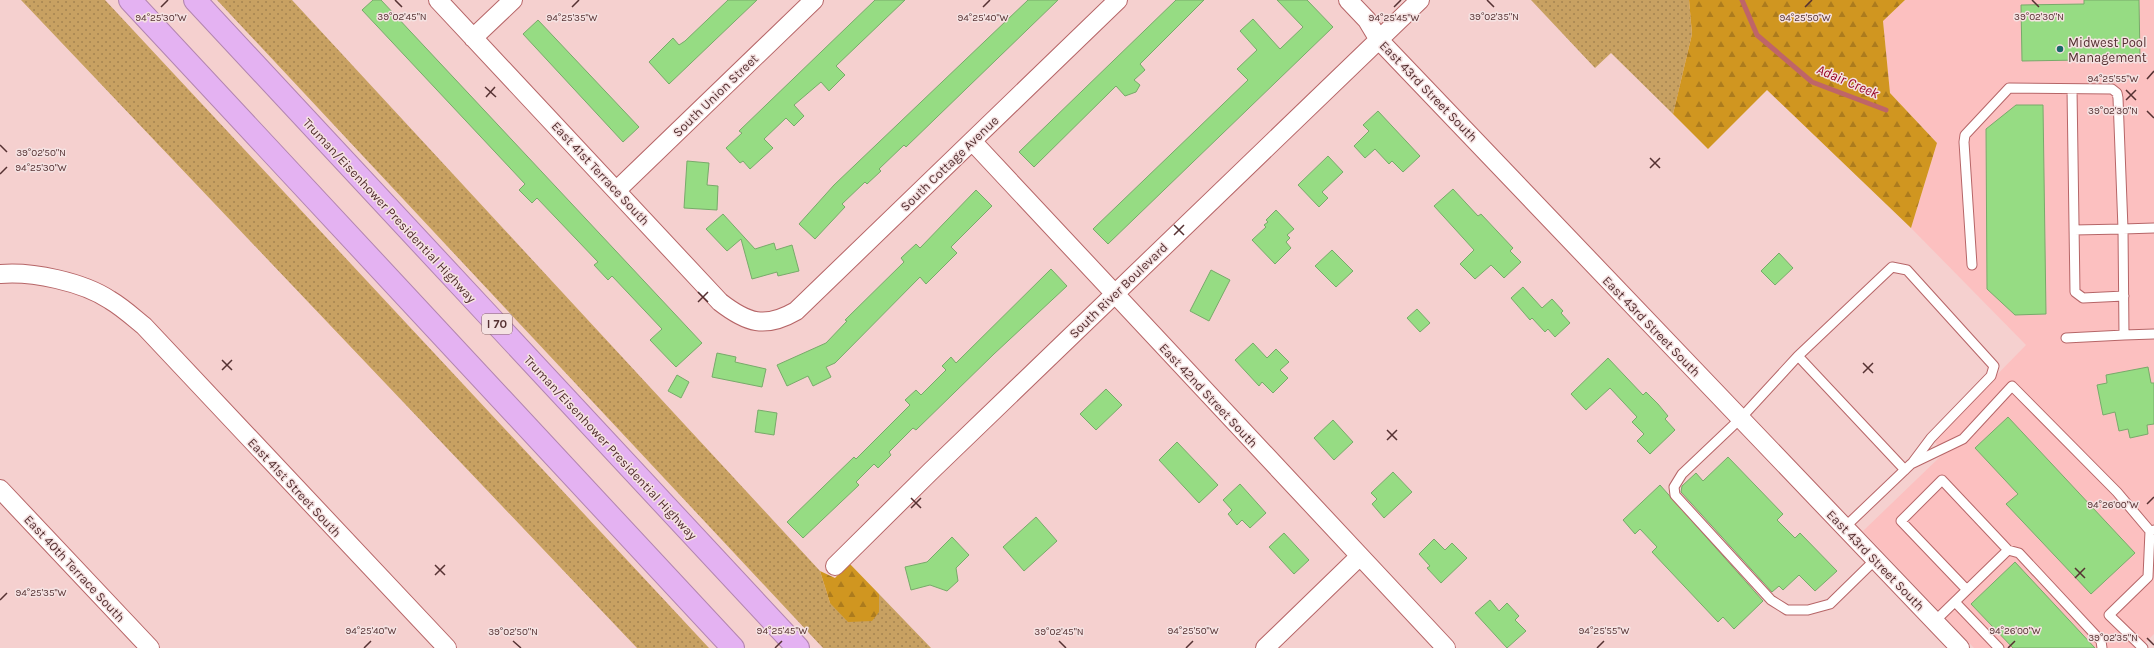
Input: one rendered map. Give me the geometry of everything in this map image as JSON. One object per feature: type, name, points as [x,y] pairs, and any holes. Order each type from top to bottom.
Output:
[{"type":"highway","points":[[130,0],[733,648]]},
{"type":"highway","name":"Truman/Eisenhower Presidential Highway","points":[[195,0],[798,648]]},
{"type":"street","name":"East 41st Terrace South","points":[[438,0],[720,302],[743,318],[759,322],[777,320]]},
{"type":"street","points":[[473,38],[513,0]]},
{"type":"street","name":"South Union Street","points":[[617,190],[814,0]]},
{"type":"street","name":"South Cottage Avenue","points":[[777,320],[796,311],[1118,0]]},
{"type":"street","name":"East 43rd Street South","points":[[1348,0],[1367,20],[1379,40],[1960,648]]},
{"type":"street","name":"South River Boulevard","points":[[835,566],[1114,294],[1420,0]]},
{"type":"street","name":"East 42nd Street South","points":[[972,141],[1446,648]]},
{"type":"street","name":"East 41st Street South","points":[[0,274],[14,273],[72,283],[109,299],[144,326],[447,648]]},
{"type":"street","name":"East 40th Terrace South","points":[[0,488],[150,648]]},
{"type":"street","points":[[1265,648],[1360,556]]},
{"type":"lane","points":[[1972,265],[1964,142],[1965,135],[2009,88],[2112,89],[2117,93],[2118,98],[2123,229],[2124,335]]},
{"type":"lane","points":[[2072,89],[2074,230],[2077,294],[2082,298],[2124,296]]},
{"type":"lane","points":[[2074,230],[2154,228]]},
{"type":"lane","points":[[1845,527],[1908,467],[1931,438],[1991,376],[1994,366],[1907,270],[1892,267],[1798,356],[1741,418],[1682,474],[1674,487],[1676,495],[1771,600],[1787,610],[1808,610],[1830,604],[1876,559]]},
{"type":"lane","points":[[2066,338],[2154,334]]},
{"type":"lane","points":[[1798,356],[1908,467]]},
{"type":"lane","points":[[1908,467],[1963,439],[2012,386],[2117,492],[2152,530],[2148,577],[2109,615],[2143,648]]},
{"type":"lane","points":[[1967,590],[1901,521],[1942,480],[2008,550],[2019,553],[2102,641],[2102,648]]},
{"type":"lane","points":[[1935,621],[2008,550]]},
{"type":"lane","points":[[1955,602],[1999,648]]},
{"type":"shaded area","points":[[21,0],[105,0],[709,648],[637,648]]},
{"type":"shaded area","points":[[217,0],[292,0],[820,571],[830,603],[879,612],[879,594],[931,648],[823,648]]},
{"type":"shaded area","points":[[1531,0],[1689,0],[1692,34],[1673,114],[1611,53],[1595,68]]},
{"type":"shaded area","points":[[1905,0],[2154,0],[2154,634],[2140,648],[1974,648],[1863,531],[1944,453],[1933,440],[2026,345],[1911,228],[1937,143],[1890,93],[1883,21]]},
{"type":"green space","points":[[1689,0],[1905,0],[1883,21],[1890,93],[1937,143],[1911,228],[1767,90],[1708,149],[1673,114],[1692,34]]},
{"type":"green space","points":[[849,563],[879,594],[879,612],[872,621],[848,622],[830,603],[820,571],[835,578]]},
{"type":"building","points":[[373,0],[381,0],[702,343],[676,367],[650,340],[662,329],[612,276],[608,280],[594,265],[598,262],[537,198],[532,203],[519,190],[525,184],[362,10]]},
{"type":"building","points":[[728,0],[757,0],[669,84],[649,62],[673,38],[679,45],[685,41]]},
{"type":"building","points":[[875,0],[905,0],[836,66],[845,75],[829,91],[821,82],[794,105],[804,116],[794,126],[786,118],[764,139],[773,148],[750,169],[743,161],[740,163],[726,148],[742,133],[739,131]]},
{"type":"building","points":[[1028,0],[1058,0],[906,147],[904,145],[879,169],[881,171],[867,184],[865,182],[842,204],[845,207],[815,239],[799,224],[834,185]]},
{"type":"building","points":[[1176,0],[1204,0],[1140,64],[1145,70],[1134,80],[1140,85],[1136,92],[1125,96],[1116,86],[1034,167],[1019,152]]},
{"type":"building","points":[[1277,0],[1307,0],[1333,27],[1108,244],[1093,229],[1248,80],[1237,69],[1257,50],[1240,31],[1253,19],[1280,49],[1303,27]]},
{"type":"building","points":[[2084,0],[2139,0],[2140,59],[2022,61],[2021,5],[2084,4]]},
{"type":"building","points":[[538,20],[639,127],[623,142],[523,34]]},
{"type":"building","points":[[2016,105],[2043,105],[2046,314],[2015,315],[1987,289],[1986,129]]},
{"type":"building","points":[[1378,111],[1420,156],[1403,172],[1392,161],[1389,164],[1375,149],[1365,158],[1354,146],[1369,131],[1363,125]]},
{"type":"building","points":[[1328,156],[1343,172],[1322,192],[1328,198],[1319,207],[1298,185]]},
{"type":"building","points":[[687,161],[709,163],[707,185],[718,186],[717,210],[684,208]]},
{"type":"building","points":[[1453,189],[1478,216],[1481,214],[1513,248],[1510,251],[1521,262],[1504,278],[1491,265],[1475,279],[1460,264],[1474,250],[1434,206]]},
{"type":"building","points":[[976,190],[992,206],[951,247],[957,253],[926,284],[920,277],[835,363],[826,367],[831,377],[813,386],[808,376],[787,386],[777,365],[826,343],[847,321],[845,320],[904,262],[901,258],[916,244],[920,248]]},
{"type":"building","points":[[1276,210],[1294,229],[1287,235],[1290,238],[1286,242],[1291,248],[1275,264],[1252,240],[1266,227],[1264,225],[1268,222],[1266,220]]},
{"type":"building","points":[[723,214],[755,249],[774,243],[776,250],[792,245],[799,271],[778,276],[777,272],[752,279],[741,239],[727,251],[706,229]]},
{"type":"building","points":[[1332,250],[1353,271],[1336,287],[1315,266]]},
{"type":"building","points":[[1779,253],[1793,268],[1775,285],[1761,271]]},
{"type":"building","points":[[1051,269],[1067,286],[916,430],[913,428],[889,452],[891,455],[878,468],[874,464],[856,482],[859,485],[803,538],[787,522],[854,457],[856,459],[910,405],[905,400],[916,390],[921,395],[946,370],[942,366],[951,357],[956,363]]},
{"type":"building","points":[[1211,270],[1230,280],[1209,321],[1190,311]]},
{"type":"building","points":[[1523,287],[1542,308],[1552,299],[1563,311],[1561,313],[1570,323],[1555,337],[1548,329],[1545,332],[1532,318],[1530,320],[1511,298]]},
{"type":"building","points":[[1417,309],[1430,323],[1420,332],[1407,318]]},
{"type":"building","points":[[1253,343],[1267,358],[1276,349],[1289,362],[1280,370],[1288,378],[1273,393],[1262,382],[1259,386],[1235,360]]},
{"type":"building","points":[[717,353],[736,357],[735,362],[766,369],[762,387],[712,377]]},
{"type":"building","points":[[1608,358],[1643,395],[1646,392],[1658,404],[1668,416],[1665,419],[1675,430],[1650,454],[1637,441],[1644,434],[1632,422],[1637,417],[1610,388],[1586,410],[1571,394]]},
{"type":"building","points":[[2148,367],[2151,383],[2154,383],[2154,424],[2147,425],[2148,434],[2130,438],[2128,429],[2119,431],[2115,412],[2103,415],[2097,385],[2107,383],[2106,375]]},
{"type":"building","points":[[677,375],[689,382],[681,398],[668,391]]},
{"type":"building","points":[[1106,389],[1122,405],[1096,430],[1080,414]]},
{"type":"building","points":[[758,410],[777,413],[774,435],[755,432]]},
{"type":"building","points":[[2008,417],[2135,553],[2091,594],[2006,504],[2018,494],[1975,448]]},
{"type":"building","points":[[1333,420],[1353,442],[1334,460],[1314,438]]},
{"type":"building","points":[[1177,442],[1218,485],[1199,503],[1159,460]]},
{"type":"building","points":[[1728,457],[1783,514],[1777,520],[1795,538],[1800,533],[1837,571],[1815,591],[1799,575],[1783,590],[1779,586],[1772,592],[1681,492],[1682,486],[1696,473],[1703,481]]},
{"type":"building","points":[[1393,472],[1412,492],[1384,518],[1372,504],[1377,499],[1371,493]]},
{"type":"building","points":[[1240,484],[1266,513],[1250,528],[1242,520],[1237,525],[1228,514],[1232,510],[1223,500]]},
{"type":"building","points":[[1660,485],[1763,601],[1734,629],[1723,617],[1718,622],[1652,552],[1657,547],[1640,529],[1635,534],[1623,520]]},
{"type":"building","points":[[1036,517],[1057,541],[1024,571],[1003,547]]},
{"type":"building","points":[[1284,533],[1309,560],[1294,574],[1269,547]]},
{"type":"building","points":[[952,537],[969,555],[956,568],[958,581],[947,591],[930,585],[911,590],[905,567],[927,562]]},
{"type":"building","points":[[1434,539],[1445,550],[1452,543],[1467,558],[1441,583],[1427,568],[1430,566],[1419,554]]},
{"type":"building","points":[[2015,562],[2095,648],[2013,648],[1971,604]]},
{"type":"building","points":[[1490,600],[1499,611],[1507,603],[1519,616],[1515,620],[1526,631],[1507,648],[1475,613]]},
{"type":"waterway","name":"Adair Creek","points":[[1742,0],[1757,35],[1812,82],[1886,110]]},
{"type":"place","name":"Midwest Pool Management","points":[[2060,49]]}]
